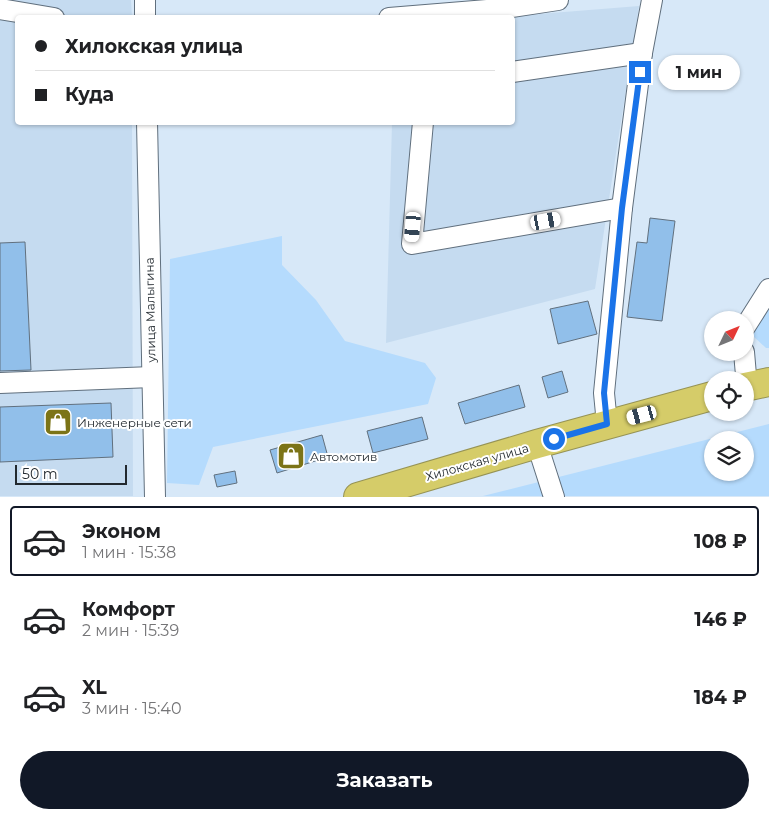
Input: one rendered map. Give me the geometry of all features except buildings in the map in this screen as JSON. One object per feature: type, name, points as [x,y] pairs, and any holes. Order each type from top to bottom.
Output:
[{"type":"highway","name":"Хилокская улица","points":[[358,496],[607,424],[704,398]]},
{"type":"street","points":[[145,15],[146,0]]},
{"type":"street","points":[[426,15],[499,9],[558,0]]},
{"type":"street","points":[[607,424],[604,393],[622,208],[642,53],[652,0]]},
{"type":"street","points":[[0,9],[36,15]]},
{"type":"street","points":[[515,72],[642,53]]},
{"type":"street","name":"улица Малыгина","points":[[147,125],[154,496]]},
{"type":"street","points":[[423,125],[412,244],[622,208]]},
{"type":"street","points":[[754,313],[769,289]]},
{"type":"street","points":[[0,383],[152,377]]},
{"type":"street","points":[[537,444],[554,496]]},
{"type":"shaded area","points":[[0,0],[131,0],[132,15],[15,15],[15,125],[132,125],[133,496],[0,496]]},
{"type":"shaded area","points":[[639,6],[595,289],[386,343],[392,125],[515,125],[515,16]]},
{"type":"shaded area","points":[[282,236],[282,265],[316,300],[345,341],[425,363],[436,378],[428,404],[213,447],[199,485],[167,483],[170,259]]},
{"type":"shaded area","points":[[769,309],[769,348],[766,348],[754,337],[754,325]]},
{"type":"shaded area","points":[[769,424],[769,496],[483,496],[704,440],[704,481],[754,481],[754,431],[741,431]]},
{"type":"place","name":"Инженерные сети","points":[[58,422]]},
{"type":"place","name":"Автомотив","points":[[291,456]]},
{"type":"route","points":[[554,439],[607,424],[604,393],[622,208],[640,72]]}]
